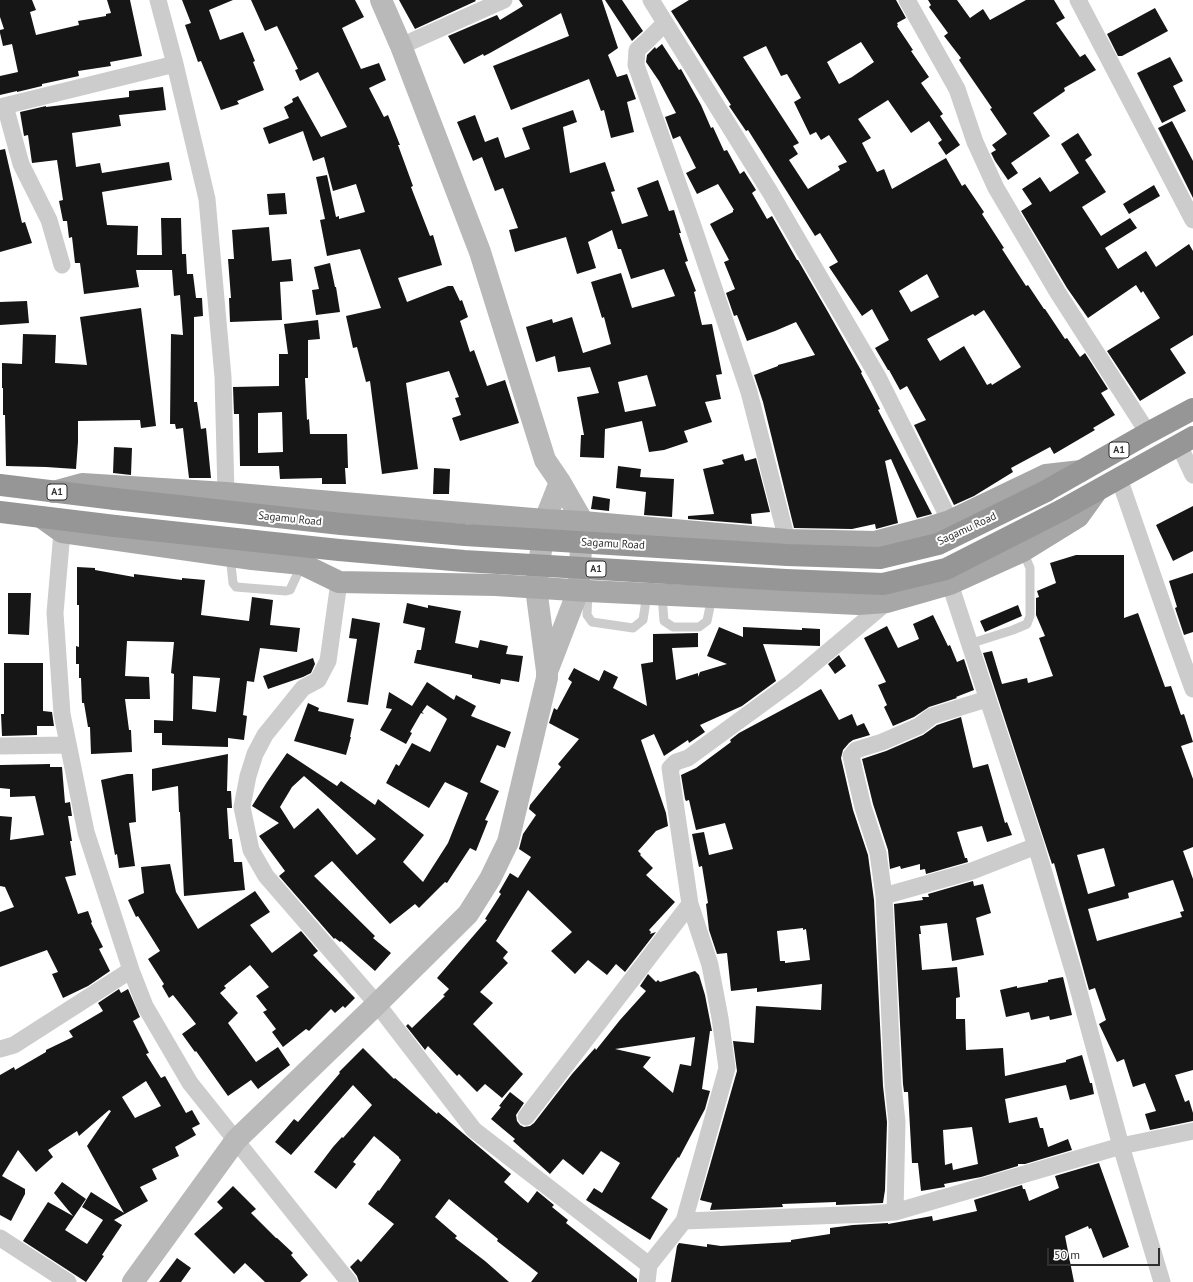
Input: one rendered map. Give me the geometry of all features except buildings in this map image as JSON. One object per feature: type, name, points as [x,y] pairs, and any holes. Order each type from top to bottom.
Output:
[{"type":"highway","name":"Sagamu Road","points":[[0,485],[341,524],[465,535],[880,558],[938,544],[1046,491],[1193,409]]},
{"type":"highway","name":"A1","points":[[0,512],[339,550],[464,561],[786,580],[883,584],[946,569],[1096,492],[1186,441]]},
{"type":"main road","points":[[381,0],[401,46],[480,252],[545,460],[584,522],[583,591],[547,670]]},
{"type":"main road","points":[[52,492],[82,484],[226,493],[787,540],[875,542],[950,521],[1046,475],[1081,471]]},
{"type":"main road","points":[[133,1282],[236,1140],[468,914],[490,879],[508,842],[547,678],[536,588],[545,520],[560,482]]},
{"type":"main road","points":[[41,517],[62,532],[230,556],[302,564],[339,582],[496,585],[583,591],[858,604],[887,602],[950,584],[1023,552],[1078,517],[1096,492]]},
{"type":"street","points":[[158,0],[176,64],[206,199],[223,377],[226,493]]},
{"type":"street","points":[[401,46],[504,0]]},
{"type":"street","points":[[651,0],[770,192],[878,377],[950,521]]},
{"type":"street","points":[[907,0],[957,89],[975,142],[996,188],[1058,292],[1148,433]]},
{"type":"street","points":[[1078,0],[1193,220]]},
{"type":"street","points":[[665,23],[637,50],[636,65],[692,223],[749,392],[787,540]]},
{"type":"street","points":[[62,265],[49,220],[21,164],[3,107],[176,64]]},
{"type":"street","points":[[1186,441],[1193,475]]},
{"type":"street","points":[[1119,478],[1193,689]]},
{"type":"street","points":[[62,532],[55,613],[62,714],[86,832],[131,970],[145,1006],[190,1083],[349,1282]]},
{"type":"street","points":[[339,582],[328,661],[318,680],[303,688],[265,735],[254,754],[242,807],[251,850],[266,876],[377,1004],[474,1130],[649,1265]]},
{"type":"street","points":[[950,584],[1036,846],[1075,977],[1121,1146],[1162,1282]]},
{"type":"street","points":[[647,1282],[649,1265],[684,1220],[727,1068],[720,1018],[710,965],[690,904],[670,768],[676,762],[688,758],[792,682],[887,602]]},
{"type":"street","points":[[895,1212],[897,1122],[893,1085],[884,896],[878,853],[863,807],[851,756],[856,750],[882,742],[919,726],[932,716],[987,699]]},
{"type":"street","points":[[0,746],[68,745]]},
{"type":"street","points":[[884,896],[972,870],[1036,846]]},
{"type":"street","points":[[526,1117],[690,904]]},
{"type":"street","points":[[0,1049],[14,1045],[131,970]]},
{"type":"street","points":[[684,1220],[895,1212],[1121,1146],[1193,1131]]},
{"type":"street","points":[[0,1238],[68,1282]]},
{"type":"lane","points":[[969,644],[1027,624],[1030,616],[1030,568],[1023,552]]},
{"type":"lane","points":[[230,556],[233,583],[236,587],[286,591],[290,590],[302,564]]},
{"type":"lane","points":[[583,591],[587,615],[592,622],[634,628],[643,620],[654,594]]},
{"type":"lane","points":[[654,594],[664,621],[673,627],[699,627],[707,621],[712,597]]}]
